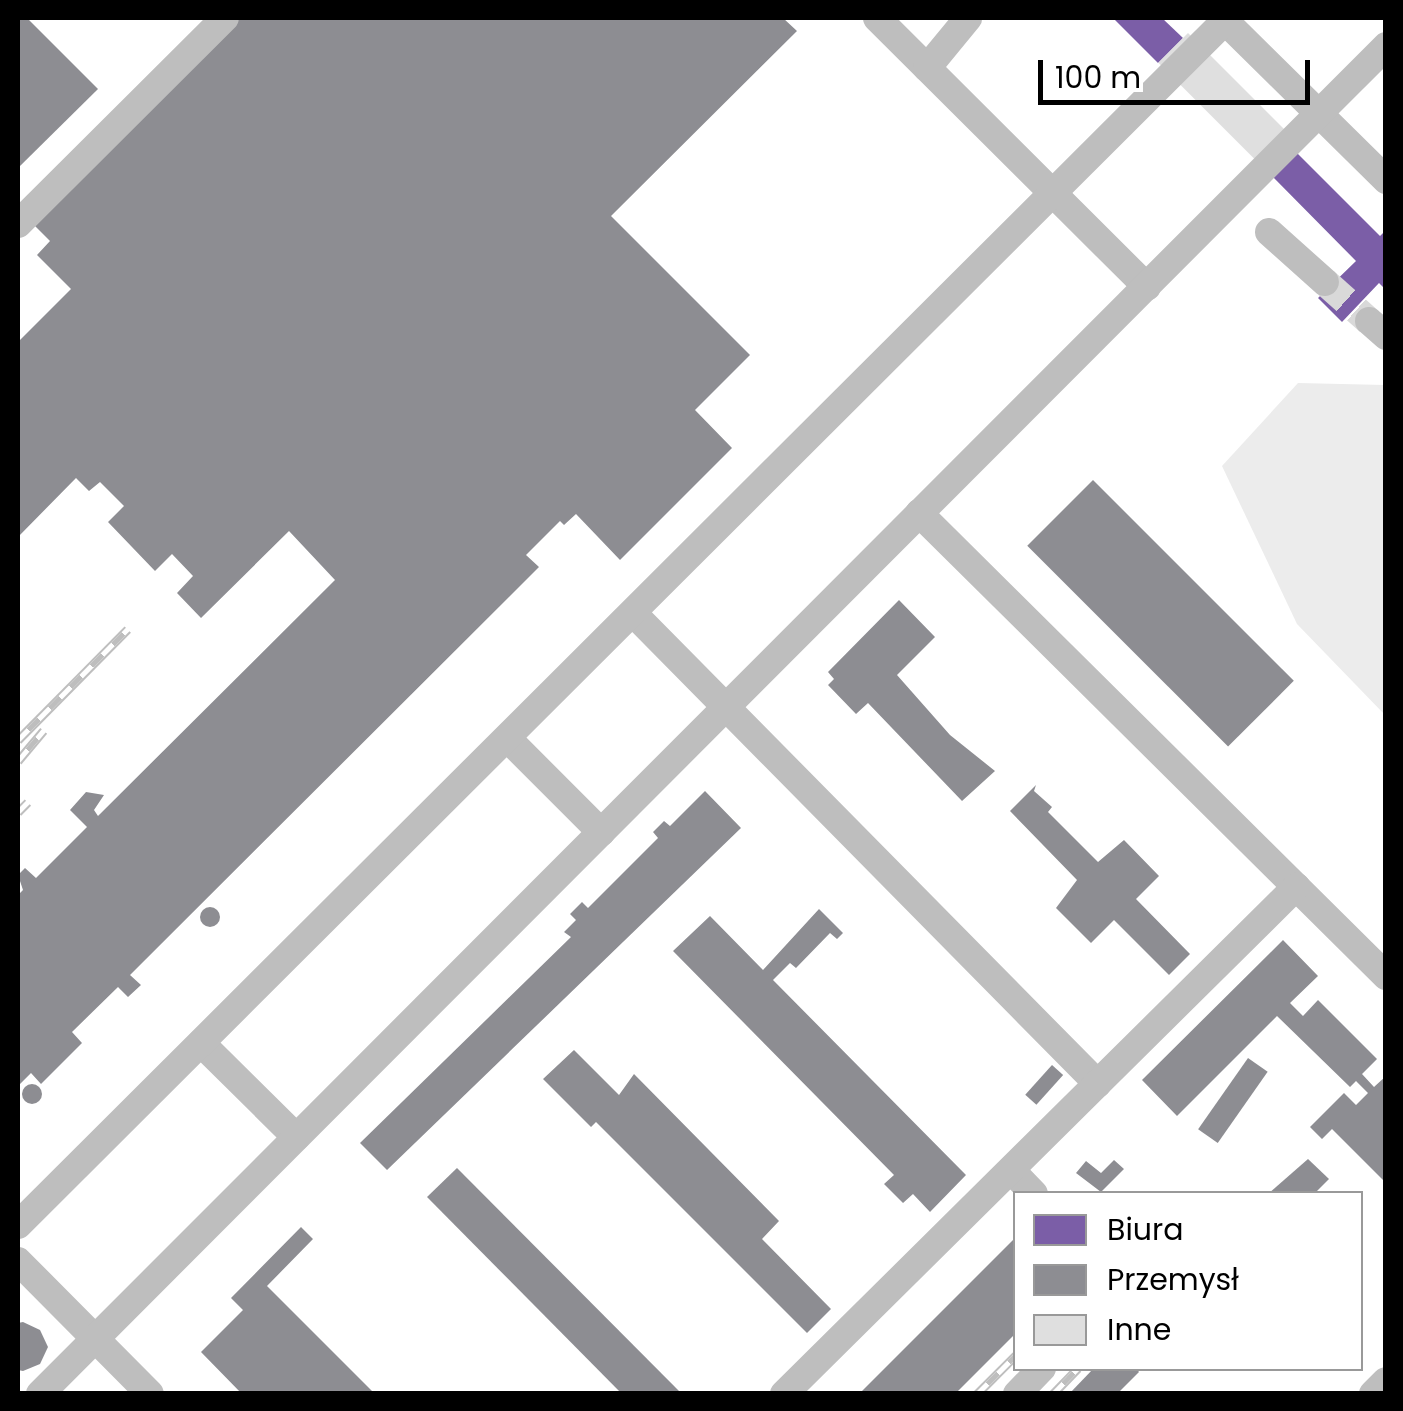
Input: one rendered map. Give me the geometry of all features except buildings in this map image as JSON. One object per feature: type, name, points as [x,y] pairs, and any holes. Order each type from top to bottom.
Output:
[{"type":"lane","points":[[18,224],[225,18]]},
{"type":"lane","points":[[877,18],[1146,287]]},
{"type":"lane","points":[[927,68],[968,18]]},
{"type":"lane","points":[[18,1224],[1056,195],[1225,19],[1323,111],[1385,181]]},
{"type":"lane","points":[[40,1394],[1386,46]]},
{"type":"lane","points":[[1269,232],[1326,282]]},
{"type":"lane","points":[[919,513],[1386,976]]},
{"type":"lane","points":[[634,614],[1098,1084]]},
{"type":"lane","points":[[508,739],[601,832]]},
{"type":"lane","points":[[784,1394],[1296,888]]},
{"type":"lane","points":[[201,1043],[296,1137]]},
{"type":"lane","points":[[1011,1170],[1031,1191]]},
{"type":"lane","points":[[18,1261],[150,1394]]},
{"type":"lane","points":[[1017,1394],[1039,1371]]},
{"type":"lane","points":[[1373,1394],[1386,1381]]},
{"type":"shaded area","points":[[1298,383],[1385,385],[1385,715],[1297,624],[1222,466]]},
{"type":"tunnel","points":[[1325,282],[1369,321]]},
{"type":"railway","points":[[18,740],[128,629]]},
{"type":"railway","points":[[18,761],[44,730]]},
{"type":"railway","points":[[18,812],[28,802]]},
{"type":"railway","points":[[977,1394],[1013,1358]]},
{"type":"railway","points":[[1053,1394],[1075,1371]]}]
